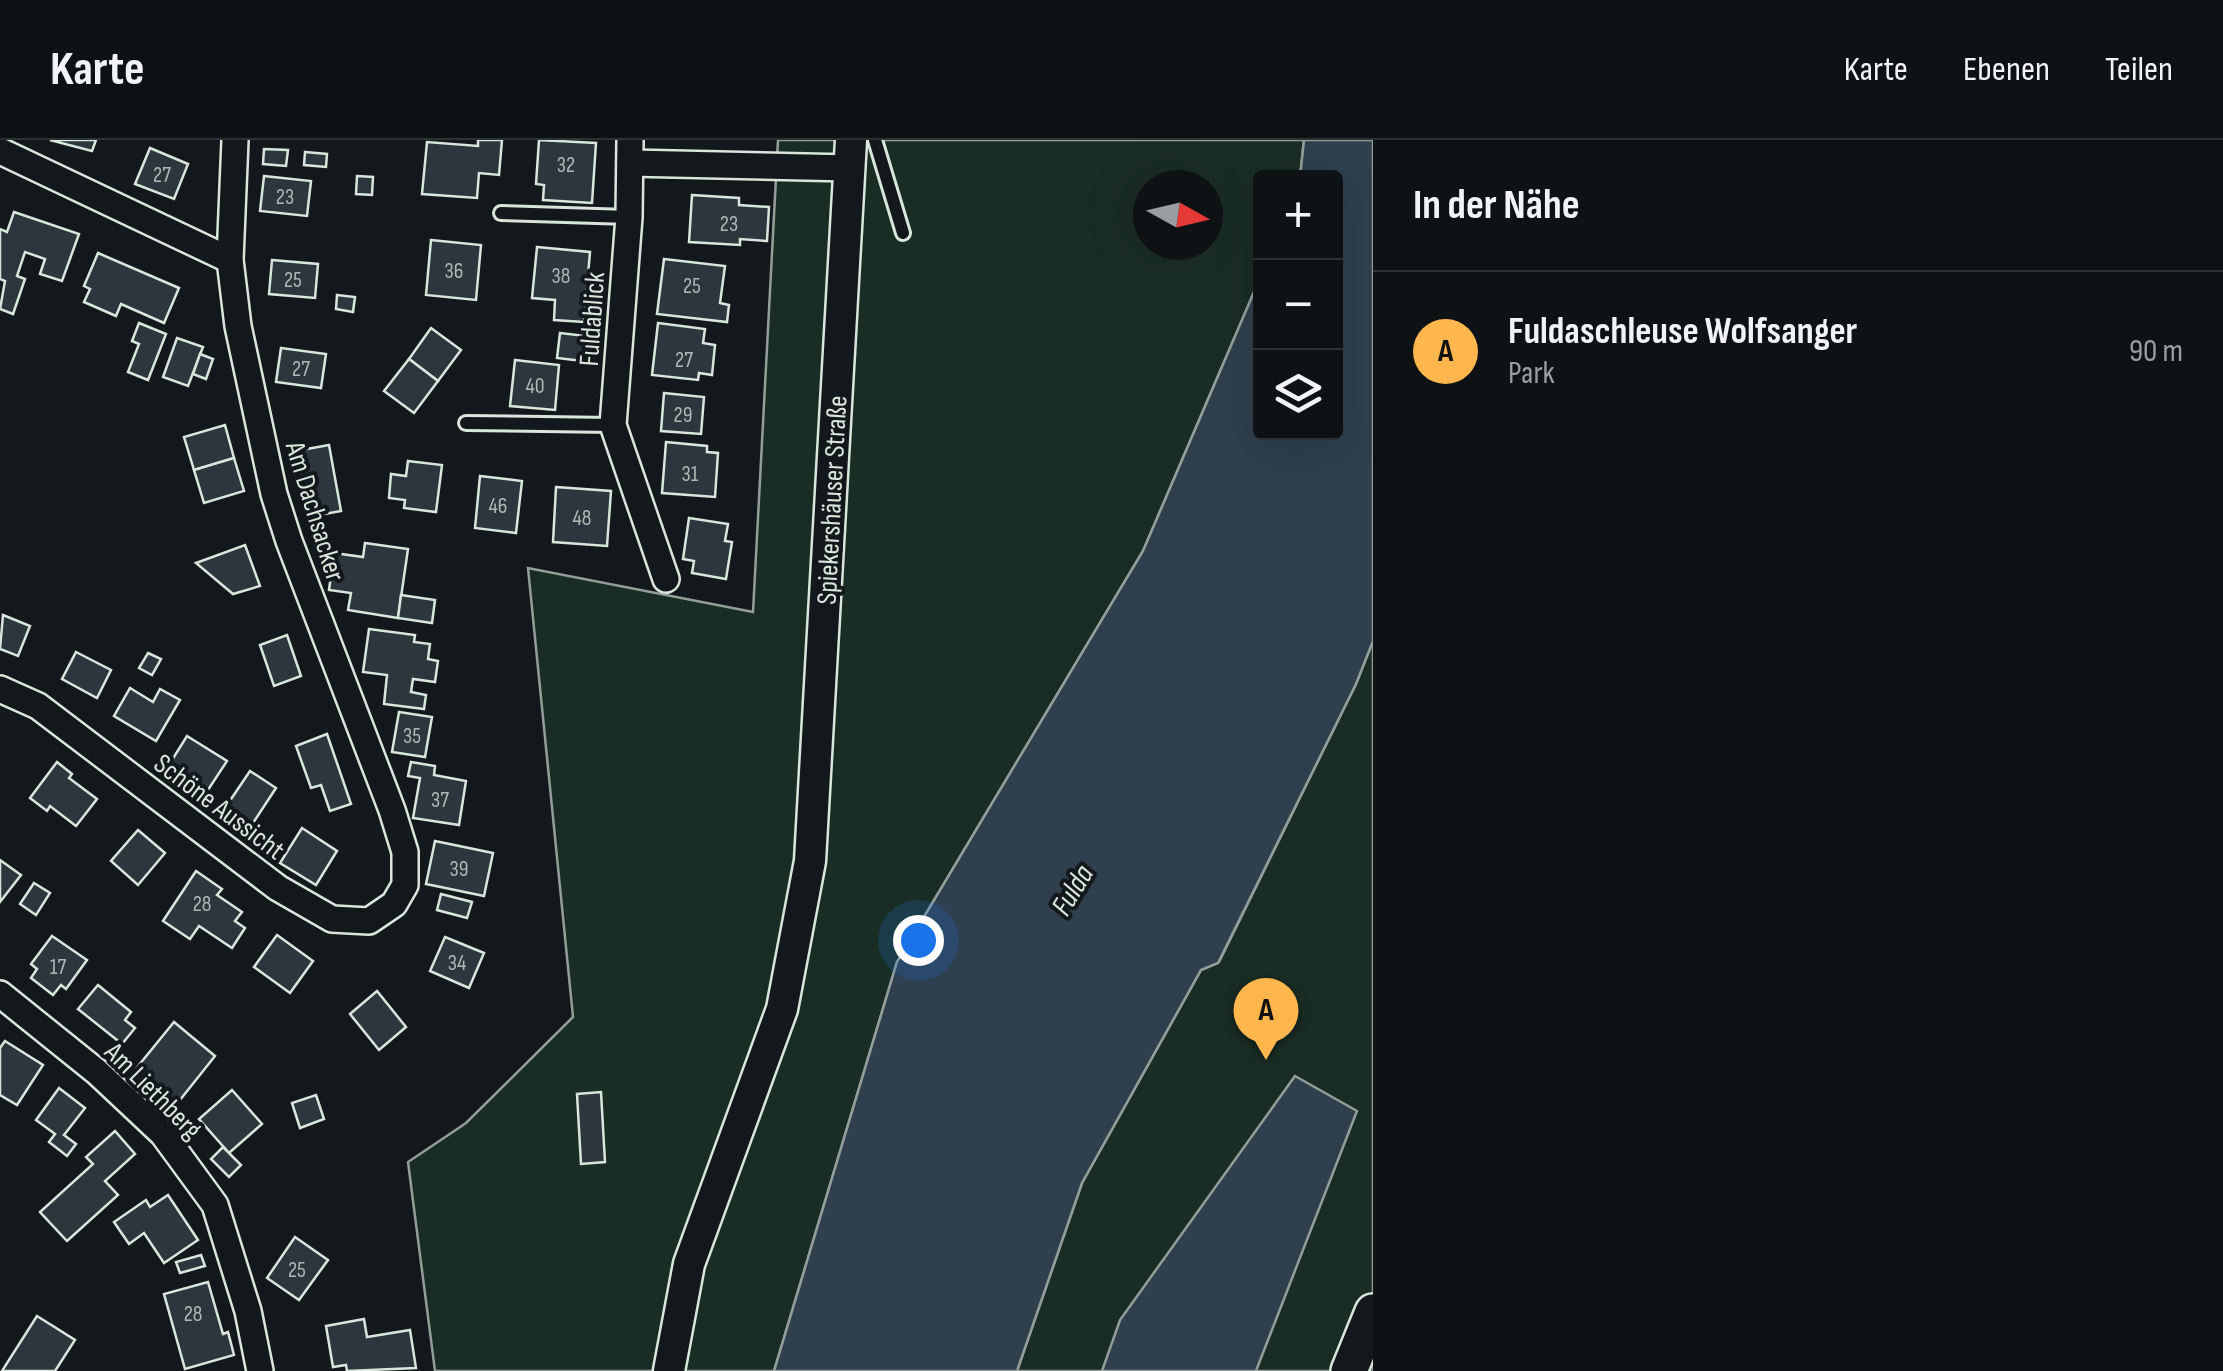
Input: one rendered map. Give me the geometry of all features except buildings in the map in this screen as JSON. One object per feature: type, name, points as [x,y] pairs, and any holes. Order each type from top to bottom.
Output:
[{"type":"main road","points":[[1349,1371],[1373,1312]]},
{"type":"street","name":"Am Dachsacker","points":[[235,140],[230,260],[238,326],[274,494],[392,810],[404,852],[405,885]]},
{"type":"street","points":[[0,151],[230,260]]},
{"type":"street","name":"Fuldablick","points":[[666,579],[613,425],[629,217],[630,152],[850,154]]},
{"type":"street","name":"Spiekershäuser Straße","points":[[668,1371],[688,1264],[782,1009],[810,861],[850,154]]},
{"type":"street","name":"Schöne Aussicht","points":[[0,688],[38,706],[278,888],[332,919],[369,921],[394,904],[405,885]]},
{"type":"street","name":"Am Liethberg","points":[[0,994],[98,1072],[163,1134],[215,1205],[248,1310],[260,1371]]},
{"type":"lane","points":[[875,140],[903,233]]},
{"type":"lane","points":[[500,213],[629,217]]},
{"type":"lane","points":[[466,422],[613,425]]},
{"type":"green space","points":[[778,140],[1304,140],[1301,170],[1253,170],[1253,294],[1143,551],[897,962],[774,1371],[435,1371],[408,1162],[466,1123],[573,1017],[528,568],[753,612]]},
{"type":"green space","points":[[1373,641],[1373,1371],[1017,1371],[1082,1183],[1201,970],[1219,962],[1356,684]]},
{"type":"water","name":"Fulda","points":[[1304,140],[1373,140],[1373,641],[1356,684],[1218,963],[1201,970],[1082,1183],[1017,1371],[774,1371],[897,962],[1143,551],[1253,294],[1253,440],[1343,440],[1343,170],[1301,170]]},
{"type":"water","points":[[1295,1076],[1357,1111],[1256,1371],[1102,1371],[1120,1320]]},
{"type":"place","name":"Fuldaschleuse Wolfsanger","points":[[1266,1060]]}]
